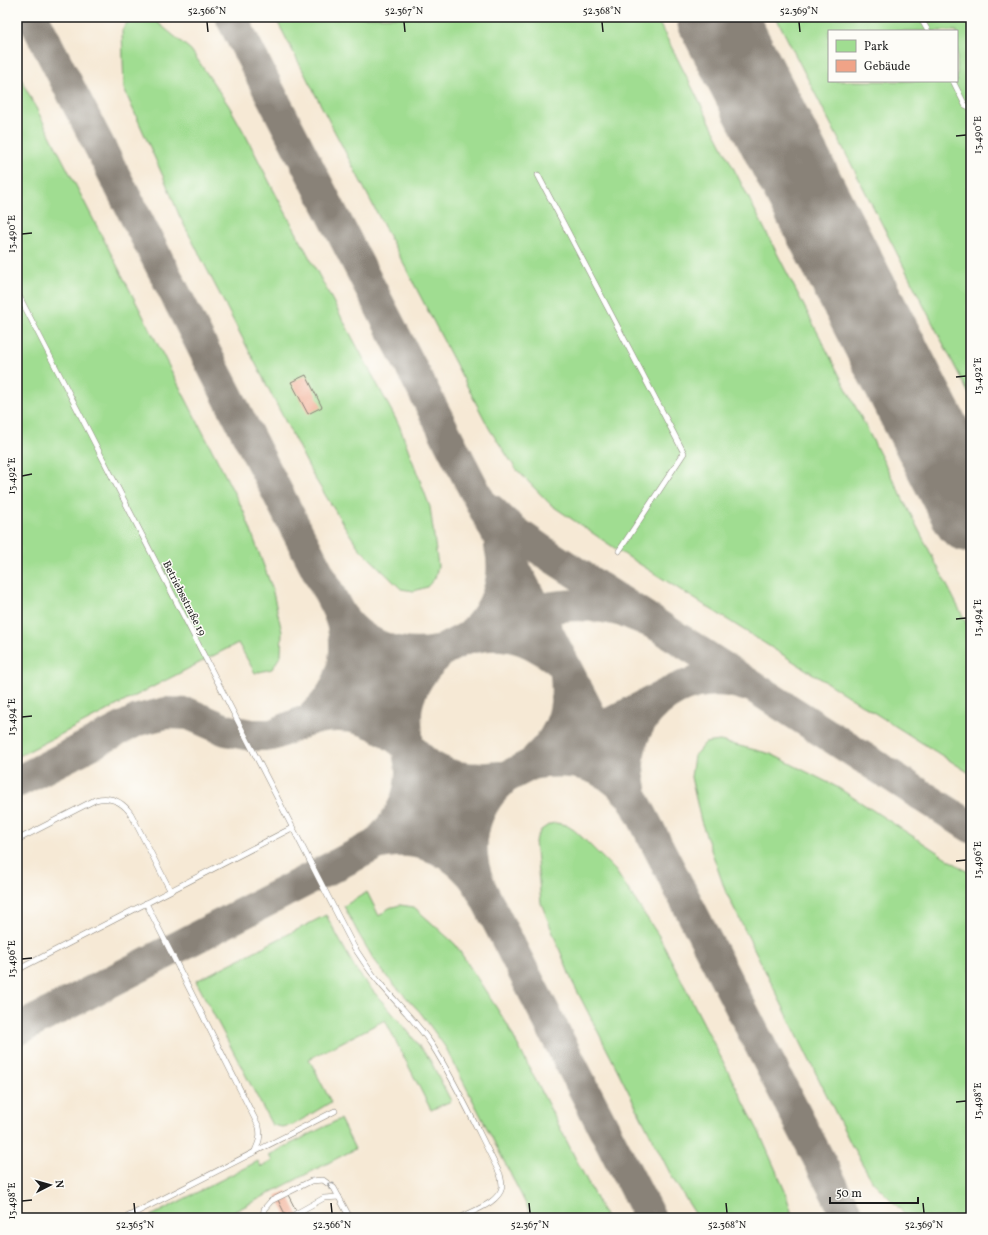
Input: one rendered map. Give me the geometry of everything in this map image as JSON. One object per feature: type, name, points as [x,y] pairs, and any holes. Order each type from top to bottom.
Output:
[{"type":"lane","points":[[920,17],[927,30]]},
{"type":"lane","points":[[954,82],[965,105],[971,108]]},
{"type":"lane","points":[[538,175],[684,453],[619,551]]},
{"type":"lane","name":"Betriebsstraße 19","points":[[17,292],[354,947],[365,965],[420,1028],[432,1045],[500,1174],[502,1187],[496,1198],[490,1203],[460,1218]]},
{"type":"lane","points":[[17,840],[95,800],[103,798],[112,799],[126,807],[131,814],[170,890]]},
{"type":"lane","points":[[17,970],[292,828]]},
{"type":"lane","points":[[146,903],[259,1127],[260,1141],[255,1151]]},
{"type":"lane","points":[[125,1218],[336,1110]]},
{"type":"lane","points":[[263,1218],[264,1209],[271,1201],[311,1181],[323,1180],[334,1188],[350,1218]]},
{"type":"lane","points":[[288,1218],[324,1198],[339,1197]]},
{"type":"green space","points":[[131,17],[151,17],[191,50],[229,106],[399,425],[430,507],[438,566],[435,578],[427,587],[414,591],[401,589],[359,548],[314,477],[179,215],[124,89],[122,30]]},
{"type":"green space","points":[[275,17],[656,17],[971,632],[971,774],[619,551],[551,505],[516,469],[490,430]]},
{"type":"green space","points":[[776,17],[971,17],[971,398]]},
{"type":"green space","points":[[17,71],[244,512],[272,588],[282,632],[281,655],[272,669],[255,673],[238,643],[17,757]]},
{"type":"green space","points":[[720,741],[771,754],[837,787],[971,874],[971,1218],[909,1218],[873,1182],[852,1146],[725,890],[701,821],[691,777],[694,756],[705,743]]},
{"type":"green space","points":[[556,823],[566,825],[574,830],[615,870],[659,936],[759,1132],[785,1191],[793,1218],[698,1218],[673,1179],[572,981],[541,903],[535,841],[541,830],[550,824]]},
{"type":"green space","points":[[367,892],[379,916],[389,908],[400,905],[414,907],[455,944],[507,1024],[606,1218],[533,1218],[446,1048],[420,1012],[387,977],[373,958],[344,906]]},
{"type":"green space","points":[[326,915],[356,970],[430,1060],[451,1101],[431,1110],[385,1020],[309,1059],[331,1102],[293,1125],[282,1127],[272,1125],[196,981]]},
{"type":"green space","points":[[340,1119],[355,1149],[222,1218],[147,1218],[258,1161],[261,1167],[272,1161],[269,1155]]},
{"type":"building","points":[[306,375],[322,407],[308,414],[291,382]]},
{"type":"building","points":[[286,1191],[300,1218],[287,1218],[276,1196]]},
{"type":"building","points":[[308,1214],[310,1218],[300,1218]]},
{"type":"taxiway","points":[[33,17],[650,1218]]},
{"type":"taxiway","points":[[231,17],[849,1218]]},
{"type":"taxiway","points":[[491,510],[510,527],[544,552],[971,827]]},
{"type":"taxiway","points":[[471,634],[487,615],[498,594],[502,570],[500,546]]},
{"type":"taxiway","points":[[17,782],[138,720],[166,713],[189,714],[226,730],[251,735],[272,735],[308,720],[495,623],[527,612],[560,606],[593,606],[626,612],[657,625]]},
{"type":"taxiway","points":[[315,714],[325,704],[333,692],[343,666],[345,639],[343,625],[338,611],[357,633],[368,641],[381,647],[408,653],[422,654],[436,652]]},
{"type":"taxiway","points":[[475,637],[501,635],[523,640],[544,651],[565,666],[567,692],[564,716],[560,727],[547,748],[537,758]]},
{"type":"taxiway","points":[[380,840],[398,816],[407,798],[409,789],[411,769],[408,752],[406,709],[411,691],[418,678],[437,656]]},
{"type":"taxiway","points":[[631,788],[628,763],[632,740],[642,720],[657,703],[676,690],[697,682],[721,680],[745,685]]},
{"type":"taxiway","points":[[17,1030],[669,693]]},
{"type":"taxiway","points":[[317,718],[343,716],[365,720],[396,737],[428,765],[456,777],[473,779],[500,777]]},
{"type":"taxiway","points":[[538,763],[563,761],[587,765],[608,775],[627,792]]},
{"type":"taxiway","points":[[382,843],[411,841],[438,849],[461,864],[480,886],[472,858],[473,831],[477,817],[483,805],[501,782]]},
{"type":"runway","points":[[716,17],[971,513]]}]
